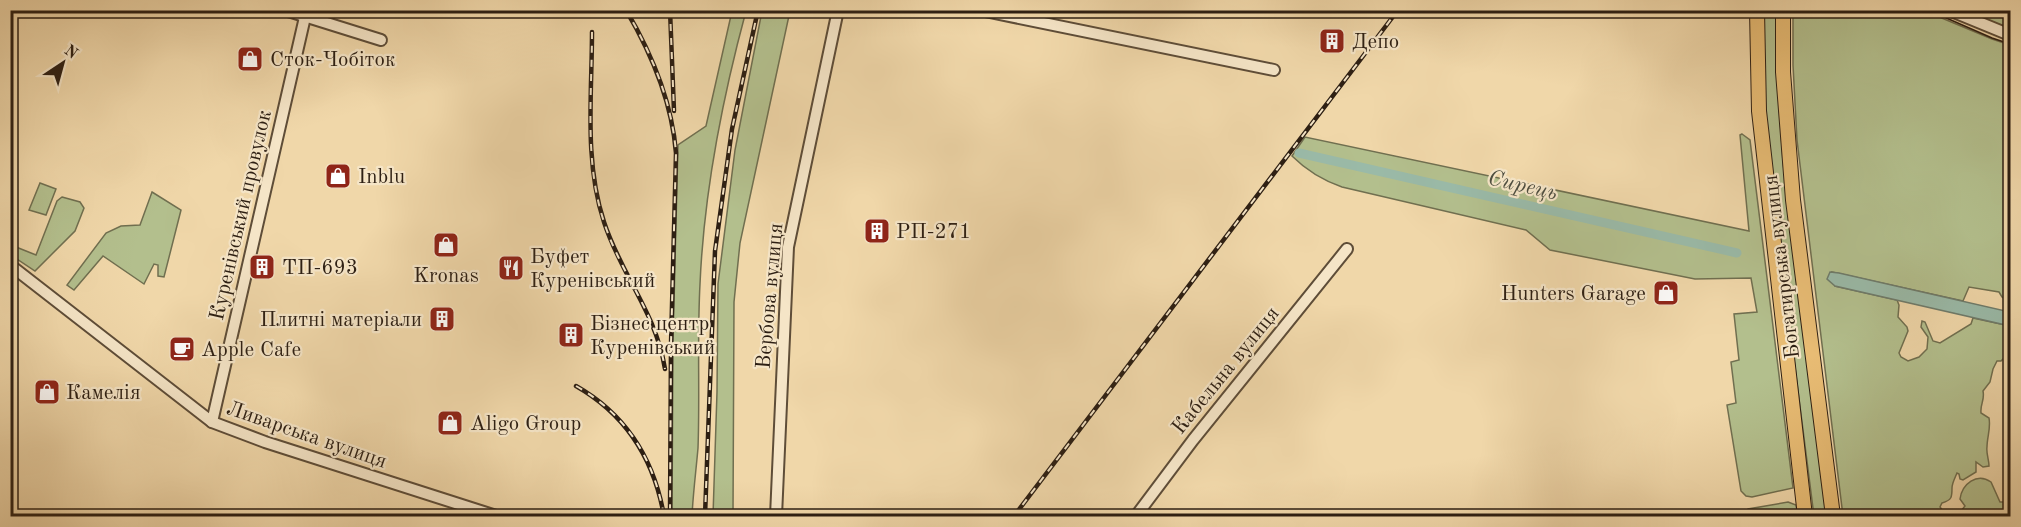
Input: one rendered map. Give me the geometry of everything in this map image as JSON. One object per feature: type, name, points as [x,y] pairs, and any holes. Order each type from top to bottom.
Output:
[{"type":"main road","name":"Богатирська вулиця","points":[[1757,10],[1759,111],[1805,516]]},
{"type":"main road","name":"Богатирська вулиця","points":[[1783,10],[1783,72],[1792,190],[1833,516]]},
{"type":"street","points":[[285,10],[381,40]]},
{"type":"street","name":"Вербова вулиця","points":[[776,516],[788,247],[838,10]]},
{"type":"street","points":[[980,10],[1274,70]]},
{"type":"street","points":[[1949,10],[2010,35]]},
{"type":"street","name":"Куренівський провулок","points":[[212,423],[305,17]]},
{"type":"street","name":"Кабельна вулиця","points":[[1136,516],[1347,249]]},
{"type":"street","name":"Ливарська вулиця","points":[[10,265],[212,423],[496,516]]},
{"type":"green space","points":[[732,11],[746,11],[715,146],[702,249],[699,305],[698,448],[692,516],[672,516],[678,145],[706,126]]},
{"type":"green space","points":[[762,11],[790,11],[740,243],[734,302],[733,516],[713,516],[718,284],[735,150]]},
{"type":"green space","points":[[1762,11],[1778,11],[1777,73],[1783,162],[1827,516],[1814,516],[1766,140]]},
{"type":"green space","points":[[1793,11],[1925,11],[2010,45],[2010,303],[1999,292],[1969,287],[1963,301],[1832,272],[1835,286],[1897,300],[1898,317],[1908,331],[1899,353],[1908,361],[1919,357],[1927,349],[1928,337],[1921,327],[1922,321],[1925,322],[1933,341],[1940,343],[1971,324],[1973,318],[2010,326],[2010,352],[2001,361],[1997,361],[1990,382],[1983,391],[1981,413],[1989,418],[1987,449],[1989,466],[1983,467],[1976,462],[1976,472],[1963,480],[1957,473],[1952,484],[1951,498],[1942,503],[1940,507],[1943,511],[1961,511],[1965,506],[1960,499],[1961,494],[1967,484],[1981,478],[1991,482],[2000,502],[2005,502],[2010,498],[2010,516],[1843,516],[1797,140]]},
{"type":"green space","points":[[1966,11],[2010,11],[2010,29]]},
{"type":"green space","points":[[1740,135],[1750,140],[1793,488],[1752,497],[1746,496],[1741,491],[1727,405],[1736,403],[1731,362],[1739,360],[1734,314],[1757,312],[1751,278],[1695,279],[1550,250],[1526,230],[1342,187],[1315,174],[1292,156],[1305,137],[1749,231]]},
{"type":"green space","points":[[40,183],[56,189],[46,215],[29,210]]},
{"type":"green space","points":[[152,192],[181,210],[164,277],[158,276],[158,265],[154,264],[144,284],[103,256],[74,290],[67,285],[106,233],[121,226],[140,225]]},
{"type":"green space","points":[[62,197],[80,202],[84,208],[75,231],[35,271],[11,255],[16,247],[36,255],[57,201]]},
{"type":"green space","points":[[1788,502],[1796,505],[1798,516],[1744,516],[1748,509]]},
{"type":"shaded area","points":[[1830,272],[2010,312],[2010,326],[1835,286],[1827,279]]},
{"type":"waterway","name":"Сирець","points":[[1299,153],[1737,253]]},
{"type":"tram line","points":[[1928,10],[2010,44]]},
{"type":"railway","points":[[626,10],[659,79],[670,115],[676,153],[671,344],[670,516]]},
{"type":"railway","points":[[670,10],[674,111]]},
{"type":"railway","points":[[705,516],[715,251],[732,129],[758,10]]},
{"type":"railway","points":[[1014,516],[1398,10]]},
{"type":"railway","points":[[592,32],[590,128],[598,199],[611,241],[654,329],[665,369]]},
{"type":"railway","points":[[576,386],[610,411],[635,440],[653,476],[664,516]]},
{"type":"place","name":"Депо","points":[[1332,41]]},
{"type":"place","name":"Сток-Чобіток","points":[[250,59]]},
{"type":"place","name":"Inblu","points":[[338,176]]},
{"type":"place","name":"РП-271","points":[[877,231]]},
{"type":"place","name":"Kronas","points":[[446,245]]},
{"type":"place","name":"ТП-693","points":[[262,267]]},
{"type":"place","name":"Буфет Куренівський","points":[[511,268]]},
{"type":"place","name":"Hunters Garage","points":[[1666,293]]},
{"type":"place","name":"Плитні матеріали","points":[[442,319]]},
{"type":"place","name":"Бізнес центр Куренівський","points":[[571,335]]},
{"type":"place","name":"Apple Cafe","points":[[182,349]]},
{"type":"place","name":"Камелія","points":[[47,392]]},
{"type":"place","name":"Aligo Group","points":[[450,423]]}]
